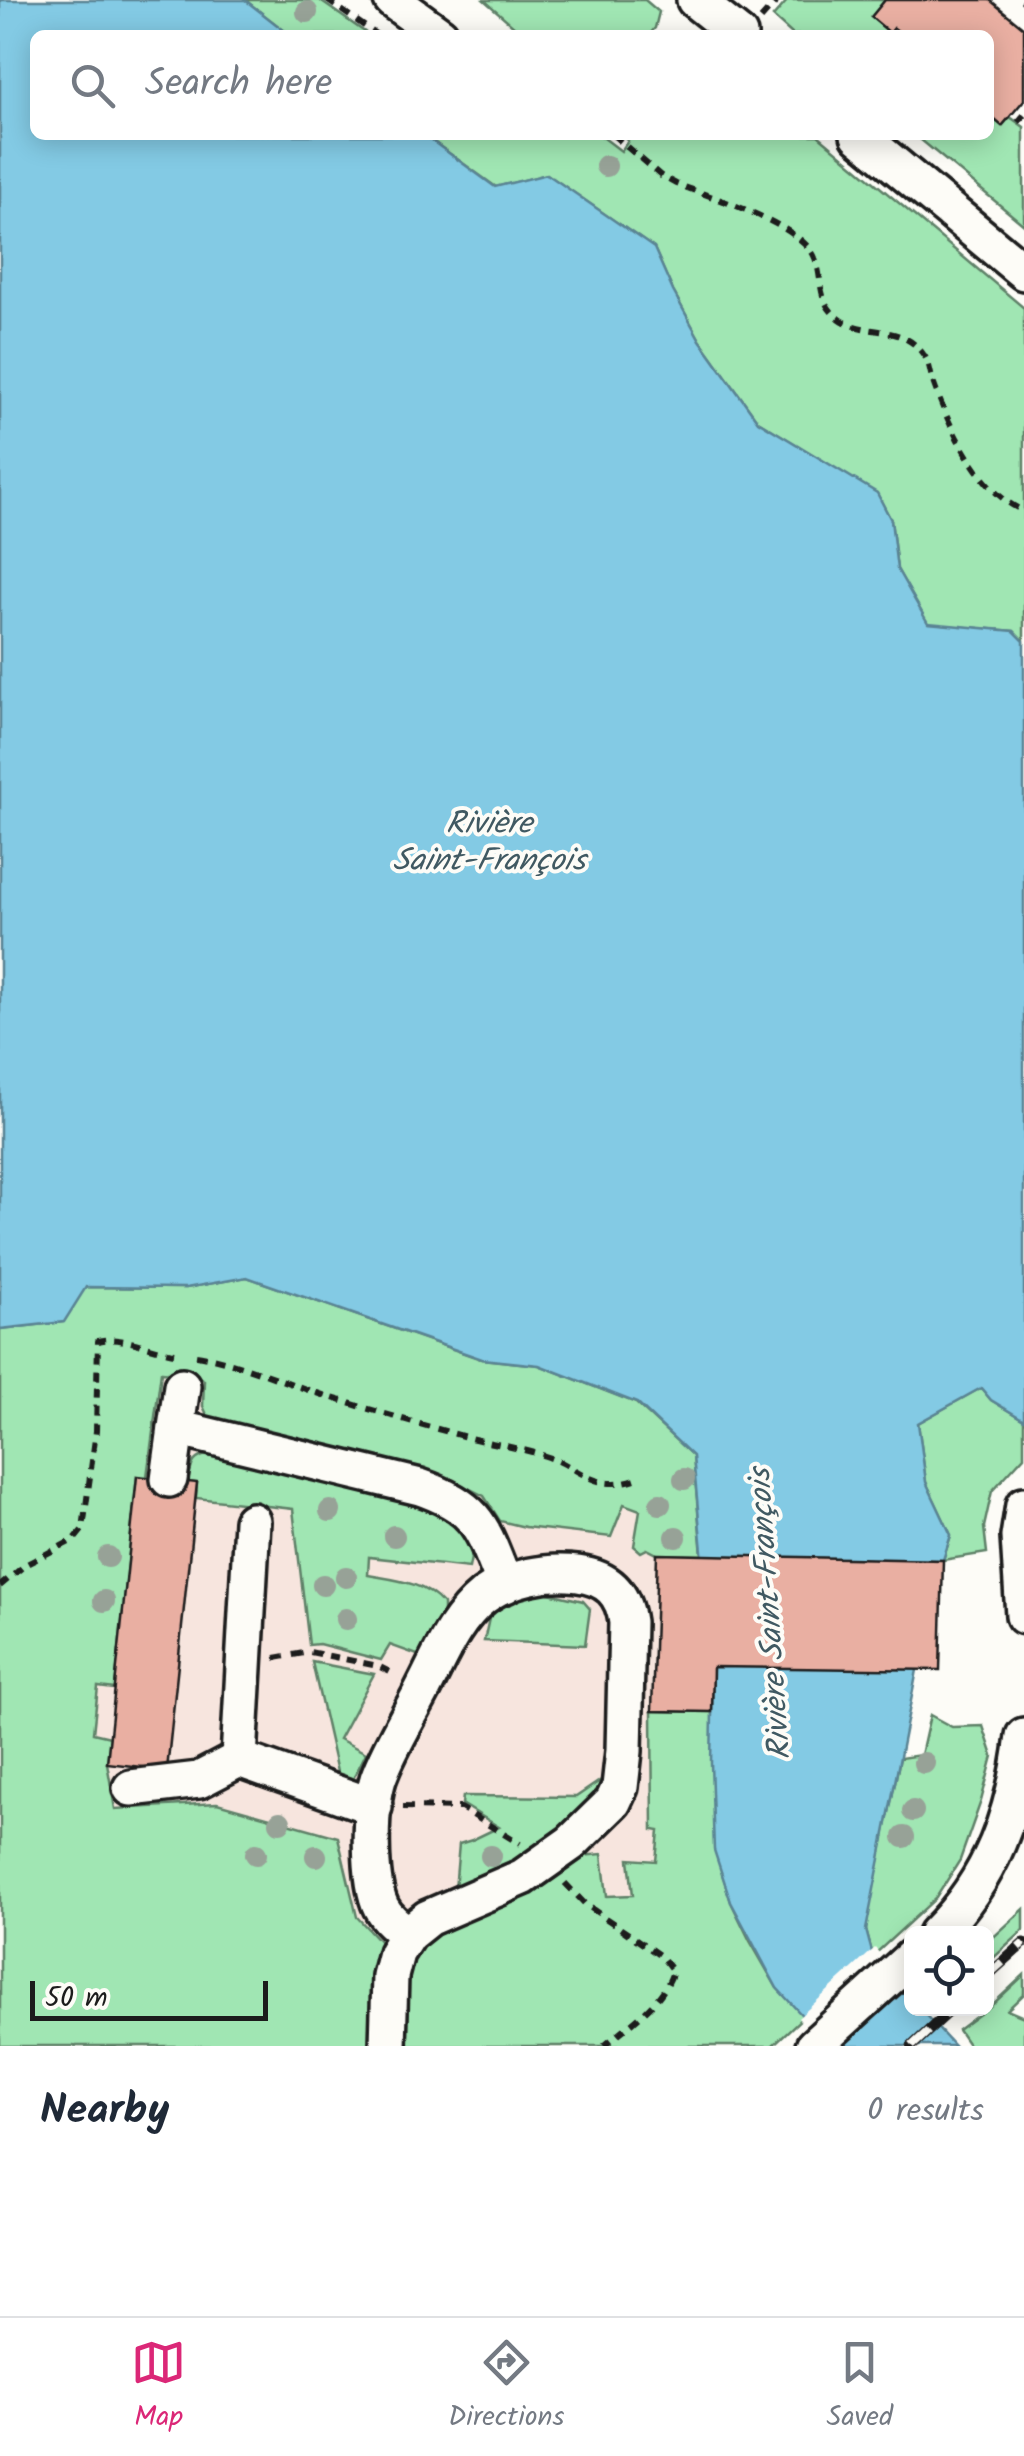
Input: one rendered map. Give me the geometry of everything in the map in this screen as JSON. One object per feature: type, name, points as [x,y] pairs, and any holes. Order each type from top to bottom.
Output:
[{"type":"street","points":[[392,0],[433,30]]},
{"type":"street","points":[[696,15],[750,27]]},
{"type":"street","points":[[865,140],[1024,272]]},
{"type":"street","points":[[169,1480],[182,1386]]},
{"type":"street","points":[[176,1428],[448,1497],[483,1530],[506,1585]]},
{"type":"street","points":[[1024,1505],[1019,1552],[1024,1616]]},
{"type":"street","points":[[240,1759],[252,1521]]},
{"type":"street","points":[[388,2046],[390,1976],[396,1953],[408,1934],[428,1918],[523,1877],[571,1843],[613,1802],[620,1787],[627,1622],[624,1605],[615,1590],[593,1576],[564,1573],[519,1578],[485,1595],[456,1625],[378,1780],[372,1870],[380,1906],[408,1934]]},
{"type":"street","points":[[943,1926],[968,1899],[994,1852],[1015,1788],[1024,1736]]},
{"type":"street","points":[[131,1788],[198,1780],[240,1759],[374,1807]]},
{"type":"street","points":[[814,2046],[904,1964]]},
{"type":"path","points":[[327,0],[370,30]]},
{"type":"path","points":[[750,27],[778,0]]},
{"type":"path","points":[[620,140],[676,184],[801,238],[815,256],[826,304],[836,316],[856,326],[908,338],[920,350],[950,422],[976,470],[999,494],[1024,511]]},
{"type":"path","points":[[310,1652],[378,1666]]},
{"type":"path","points":[[374,1807],[461,1808],[524,1847]]},
{"type":"path","points":[[564,1882],[585,1904],[662,1957],[673,1971],[662,1992],[604,2046]]},
{"type":"shaded area","points":[[113,1348],[641,1498],[657,1554],[943,1560],[940,1670],[714,1667],[772,2046],[347,2046],[62,1825]]},
{"type":"green space","points":[[245,0],[319,0],[362,30],[284,30]]},
{"type":"green space","points":[[484,0],[645,0],[659,12],[653,30],[518,30]]},
{"type":"green space","points":[[788,0],[885,0],[871,17],[887,30],[787,30],[773,17]]},
{"type":"green space","points":[[1010,117],[1024,127],[1024,225],[921,140],[994,140],[994,119],[1002,126]]},
{"type":"green space","points":[[431,140],[607,140],[621,151],[627,140],[824,140],[1024,308],[1024,641],[1014,631],[928,624],[897,569],[891,520],[877,494],[758,421],[700,340],[654,248],[547,174],[496,187]]},
{"type":"green space","points":[[247,1277],[481,1359],[539,1365],[636,1403],[693,1456],[702,1555],[657,1554],[647,1549],[641,1552],[634,1546],[640,1510],[624,1504],[611,1537],[500,1521],[484,1496],[456,1482],[209,1419],[203,1406],[204,1380],[161,1372],[147,1477],[137,1477],[115,1689],[98,1687],[93,1733],[110,1737],[107,1763],[115,1809],[217,1803],[338,1837],[357,1917],[384,1946],[374,2046],[0,2046],[0,1329],[63,1322],[85,1287],[186,1288]]},
{"type":"green space","points":[[981,1388],[991,1400],[1024,1420],[1024,1456],[992,1491],[984,1527],[987,1553],[943,1560],[951,1535],[926,1482],[918,1423]]},
{"type":"green space","points":[[212,1453],[416,1500],[448,1516],[461,1528],[473,1548],[469,1568],[369,1557],[368,1575],[418,1586],[443,1604],[443,1619],[423,1657],[390,1645],[381,1660],[319,1644],[309,1645],[293,1509],[196,1498],[197,1483],[188,1482],[192,1465]]},
{"type":"green space","points":[[540,1591],[583,1601],[590,1609],[585,1645],[484,1641],[490,1614],[525,1593]]},
{"type":"green space","points":[[312,1662],[374,1674],[339,1739],[366,1753],[351,1783],[340,1785]]},
{"type":"green space","points":[[652,1711],[712,1712],[715,1850],[731,1902],[750,1941],[777,1988],[804,2016],[772,2046],[395,2046],[409,1948],[581,1856],[602,1854],[607,1896],[633,1895],[629,1859],[656,1861],[659,1831],[653,1830]]},
{"type":"green space","points":[[930,1715],[952,1727],[983,1726],[993,1756],[960,1860],[936,1898],[873,1956],[866,1930],[868,1915],[900,1758],[921,1755]]},
{"type":"green space","points":[[607,1776],[606,1785],[579,1818],[493,1882],[455,1890],[459,1844],[499,1827],[462,1804],[463,1796],[576,1797]]},
{"type":"green space","points":[[1024,1909],[1024,1930],[994,1958],[994,1937]]},
{"type":"green space","points":[[1024,1975],[1024,1994],[1007,2010],[1024,2017],[1024,2046],[969,2046],[958,2030],[977,2016],[994,2016],[994,2003]]},
{"type":"water","name":"Rivière Saint-François","points":[[0,0],[245,0],[284,30],[30,30],[30,140],[431,140],[495,187],[547,174],[654,248],[700,340],[758,421],[877,493],[891,520],[897,569],[928,623],[1014,631],[1024,641],[1024,1420],[991,1400],[981,1388],[918,1423],[926,1482],[951,1535],[943,1560],[922,1560],[917,1670],[866,1930],[873,1956],[904,1991],[904,2016],[926,2016],[954,2046],[830,2046],[777,1988],[731,1902],[714,1850],[713,1667],[693,1456],[637,1403],[539,1365],[482,1359],[247,1277],[186,1288],[86,1287],[64,1322],[0,1329]]},
{"type":"pier","points":[[875,1948],[904,1983],[904,1992],[843,2046],[823,2046],[798,2018]]},
{"type":"building","points":[[885,0],[990,0],[1024,28],[1024,100],[1002,126],[994,119],[994,30],[886,30],[871,17]]},
{"type":"building","points":[[137,1476],[197,1483],[167,1770],[107,1763]]},
{"type":"building","points":[[657,1554],[943,1560],[940,1670],[713,1667],[712,1712],[652,1711]]},
{"type":"railway","points":[[994,1970],[1024,1943]]},
{"type":"railway","points":[[912,2046],[944,2016]]}]
